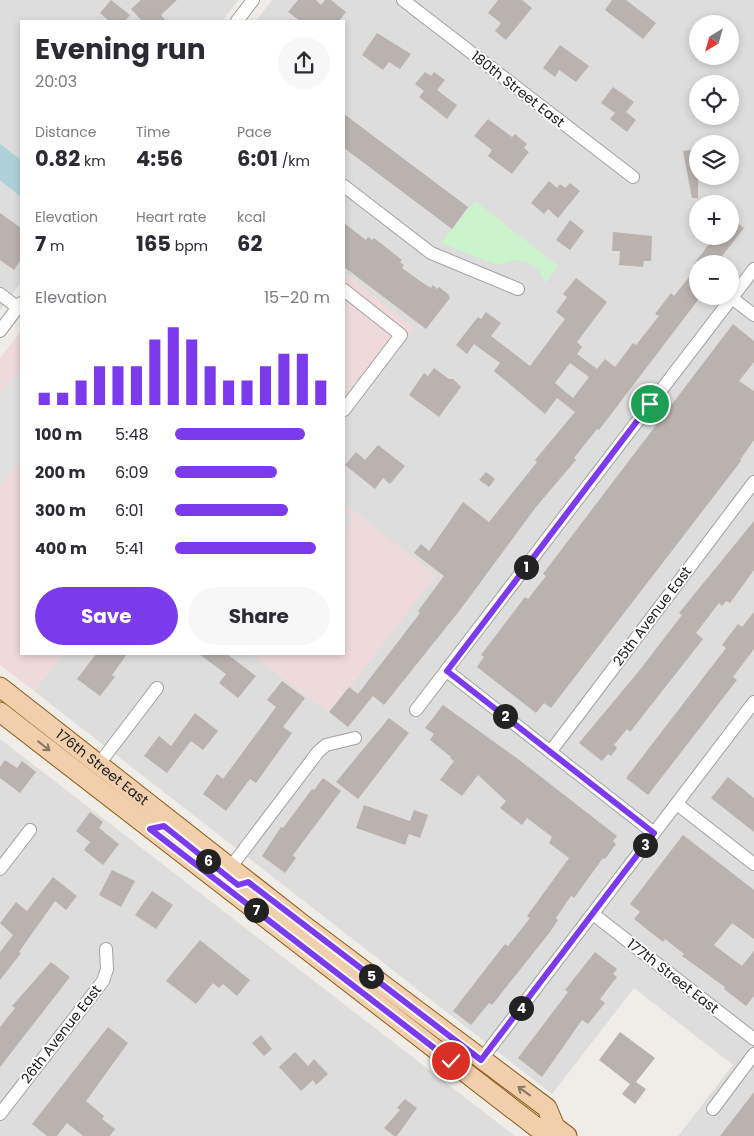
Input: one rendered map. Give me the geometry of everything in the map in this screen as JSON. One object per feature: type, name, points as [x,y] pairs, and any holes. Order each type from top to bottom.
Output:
[{"type":"main road","name":"176th Street East","points":[[0,687],[248,882],[481,1060],[547,1108],[561,1131]]},
{"type":"main road","name":"176th Street East","points":[[2,717],[536,1127],[561,1131]]},
{"type":"main road","points":[[150,829],[164,826],[238,885],[248,882]]},
{"type":"street","name":"180th Street East","points":[[403,0],[633,177]]},
{"type":"street","points":[[237,20],[249,1]]},
{"type":"street","points":[[345,187],[430,253],[518,288]]},
{"type":"street","points":[[739,289],[754,269]]},
{"type":"street","points":[[345,291],[401,334],[345,409]]},
{"type":"street","points":[[0,294],[19,305],[0,330]]},
{"type":"street","points":[[739,303],[754,315]]},
{"type":"street","points":[[416,710],[727,305]]},
{"type":"street","name":"25th Avenue East","points":[[550,751],[754,482]]},
{"type":"street","points":[[447,671],[654,833]]},
{"type":"street","points":[[99,764],[157,688]]},
{"type":"street","points":[[481,1060],[754,702]]},
{"type":"street","points":[[230,868],[318,752],[326,745],[356,738]]},
{"type":"street","points":[[677,804],[754,864]]},
{"type":"street","points":[[0,869],[30,830]]},
{"type":"street","name":"177th Street East","points":[[593,914],[754,1038]]},
{"type":"street","name":"26th Avenue East","points":[[0,1114],[103,981],[108,969],[106,949]]},
{"type":"street","points":[[713,1109],[754,1054]]},
{"type":"shaded area","points":[[0,0],[238,0],[223,20],[20,20],[20,284],[0,310]]},
{"type":"shaded area","points":[[272,0],[754,0],[754,1136],[678,1136],[733,1065],[634,988],[552,1094],[34,691],[62,655],[253,655],[330,713],[435,575],[345,505],[345,419],[413,328],[345,274],[345,20],[257,20]]},
{"type":"shaded area","points":[[345,274],[414,328],[345,419]]},
{"type":"shaded area","points":[[20,332],[20,655],[62,655],[34,691],[0,665],[0,358]]},
{"type":"shaded area","points":[[18,371],[20,373],[20,459],[0,486],[0,395]]},
{"type":"shaded area","points":[[345,505],[436,575],[330,713],[253,655],[345,655]]},
{"type":"shaded area","points":[[345,513],[354,519],[345,531]]},
{"type":"shaded area","points":[[0,739],[143,849],[515,1136],[0,1136]]},
{"type":"green space","points":[[475,201],[558,266],[545,283],[540,271],[529,263],[515,260],[497,265],[441,243]]},
{"type":"water","points":[[0,144],[20,159],[20,196],[0,180]]},
{"type":"building","points":[[111,0],[130,15],[126,20],[108,20],[100,13]]},
{"type":"building","points":[[141,0],[177,0],[161,15],[165,20],[141,20],[131,9]]},
{"type":"building","points":[[298,0],[316,0],[321,5],[325,0],[331,0],[346,12],[340,20],[299,20],[288,12]]},
{"type":"building","points":[[498,0],[522,0],[532,8],[506,40],[495,31],[501,23],[488,13]]},
{"type":"building","points":[[612,0],[626,0],[656,23],[643,39],[605,10]]},
{"type":"building","points":[[377,33],[411,54],[400,69],[389,62],[383,70],[362,55]]},
{"type":"building","points":[[560,45],[589,66],[576,82],[559,70],[555,77],[543,68]]},
{"type":"building","points":[[425,72],[431,76],[434,72],[445,80],[437,90],[457,105],[447,119],[419,97],[424,91],[415,84]]},
{"type":"building","points":[[613,87],[634,102],[626,112],[636,120],[627,132],[610,119],[615,113],[601,103]]},
{"type":"building","points":[[345,115],[468,207],[452,229],[345,149]]},
{"type":"building","points":[[488,119],[512,137],[515,134],[527,144],[524,148],[529,152],[512,174],[488,156],[492,150],[474,136]]},
{"type":"building","points":[[689,150],[689,182],[683,151]]},
{"type":"building","points":[[549,181],[557,188],[560,184],[565,188],[570,183],[580,191],[558,218],[548,209],[544,214],[531,203]]},
{"type":"building","points":[[690,185],[698,185],[698,195],[691,195]]},
{"type":"building","points":[[0,213],[20,227],[20,261],[14,270],[0,260]]},
{"type":"building","points":[[570,220],[584,231],[570,250],[556,240]]},
{"type":"building","points":[[345,224],[366,240],[368,237],[372,240],[374,238],[402,260],[400,262],[404,265],[402,268],[420,281],[431,288],[433,285],[437,289],[439,287],[448,294],[450,298],[426,329],[345,268]]},
{"type":"building","points":[[739,224],[744,228],[739,234]]},
{"type":"building","points":[[613,232],[652,236],[651,261],[644,261],[643,267],[619,265],[620,251],[612,251]]},
{"type":"building","points":[[708,245],[731,245],[723,255],[701,255]]},
{"type":"building","points":[[689,277],[689,305],[694,305],[599,430],[597,429],[574,458],[576,460],[536,507],[460,610],[384,705],[373,696],[348,727],[329,712],[349,687],[358,694],[420,613],[418,611],[444,576],[414,553],[421,544],[429,551],[463,502],[489,522],[537,462],[535,460],[575,412],[557,398],[545,414],[494,371],[500,363],[474,344],[467,354],[456,345],[478,317],[481,319],[486,312],[501,323],[491,336],[530,366],[565,319],[556,312],[567,297],[563,294],[576,278],[607,302],[577,342],[582,347],[577,354],[597,369],[605,359],[615,367],[633,343],[636,345],[659,316],[655,314],[671,293],[674,296]],"holes":[[[570,363],[589,377],[573,398],[555,383]]]},
{"type":"building","points":[[733,324],[754,341],[754,362],[739,381],[754,391],[754,440],[741,461],[551,708],[544,703],[536,713],[477,667],[484,657],[481,655],[525,597],[528,599],[546,576],[543,574]]},
{"type":"building","points":[[434,368],[449,379],[453,379],[461,387],[439,417],[409,395],[424,373],[428,376]]},
{"type":"building","points":[[378,445],[405,466],[390,484],[383,478],[375,489],[345,465],[356,452],[365,460]]},
{"type":"building","points":[[486,472],[495,479],[489,487],[479,480]]},
{"type":"building","points":[[754,521],[754,570],[730,603],[726,601],[722,606],[719,603],[696,633],[703,639],[630,732],[627,729],[614,745],[617,748],[611,756],[608,754],[602,761],[579,743],[639,671],[682,615],[679,613]]},
{"type":"building","points":[[754,612],[754,649],[733,677],[737,680],[648,795],[626,778],[726,648],[722,645],[738,624],[742,627]]},
{"type":"building","points":[[95,655],[126,655],[112,675],[115,677],[100,696],[77,679]]},
{"type":"building","points":[[200,655],[228,655],[256,676],[238,698],[219,683],[226,674]]},
{"type":"building","points":[[282,681],[305,698],[283,727],[292,733],[256,783],[250,779],[226,811],[203,794],[217,774],[223,779],[276,707],[267,700]]},
{"type":"building","points":[[443,705],[518,759],[617,836],[613,841],[616,844],[605,859],[603,858],[574,898],[571,896],[556,918],[558,920],[550,932],[492,1005],[489,1003],[471,1025],[453,1011],[505,944],[508,946],[530,918],[527,916],[569,858],[549,843],[552,837],[527,818],[522,825],[500,808],[506,801],[478,775],[462,796],[440,780],[454,761],[430,740],[434,734],[425,728]]},
{"type":"building","points":[[195,713],[218,731],[203,750],[191,741],[167,773],[144,756],[159,736],[171,746]]},
{"type":"building","points":[[389,718],[409,733],[358,799],[336,782]]},
{"type":"building","points":[[5,760],[17,768],[22,761],[36,772],[20,793],[0,778],[0,767]]},
{"type":"building","points":[[728,777],[754,798],[754,832],[711,798]]},
{"type":"building","points":[[323,778],[341,791],[293,855],[296,858],[285,873],[262,856],[281,827],[283,828],[312,789],[314,790]]},
{"type":"building","points":[[364,805],[410,821],[414,810],[428,815],[420,838],[409,834],[405,845],[356,828]]},
{"type":"building","points":[[90,812],[103,822],[99,828],[119,844],[103,865],[84,850],[90,842],[76,831]]},
{"type":"building","points":[[683,835],[754,890],[754,939],[732,923],[714,945],[742,966],[754,951],[754,996],[746,1006],[724,989],[725,987],[682,956],[684,954],[665,939],[663,942],[634,919],[640,912],[630,904]]},
{"type":"building","points":[[112,870],[135,881],[121,907],[99,895]]},
{"type":"building","points":[[53,877],[77,896],[66,910],[55,901],[19,952],[21,953],[0,980],[0,952],[13,935],[0,923],[16,902],[27,911]]},
{"type":"building","points":[[152,891],[173,905],[156,929],[135,915]]},
{"type":"building","points":[[200,940],[250,980],[237,996],[223,984],[219,988],[213,983],[196,1004],[166,981]]},
{"type":"building","points":[[595,952],[617,969],[613,974],[617,977],[600,999],[605,1003],[588,1024],[582,1020],[542,1077],[518,1058],[568,992],[565,990]]},
{"type":"building","points":[[51,962],[70,977],[0,1067],[0,1027],[15,1008],[12,1006]]},
{"type":"building","points":[[108,1027],[128,1043],[86,1101],[104,1116],[102,1119],[115,1129],[110,1136],[83,1136],[67,1123],[57,1136],[47,1136],[32,1124]]},
{"type":"building","points":[[620,1032],[655,1058],[636,1082],[646,1089],[635,1104],[622,1094],[630,1084],[599,1060]]},
{"type":"building","points":[[261,1035],[272,1049],[264,1056],[252,1043]]},
{"type":"building","points":[[295,1052],[308,1066],[314,1059],[328,1074],[316,1085],[313,1080],[301,1091],[279,1067]]},
{"type":"building","points":[[754,1092],[754,1136],[720,1136]]},
{"type":"building","points":[[405,1099],[417,1108],[397,1136],[394,1136],[384,1128],[400,1110],[397,1108]]},
{"type":"route","points":[[451,1061],[150,829],[164,826],[238,885],[248,882],[481,1060],[654,833],[447,671],[650,404]]}]
